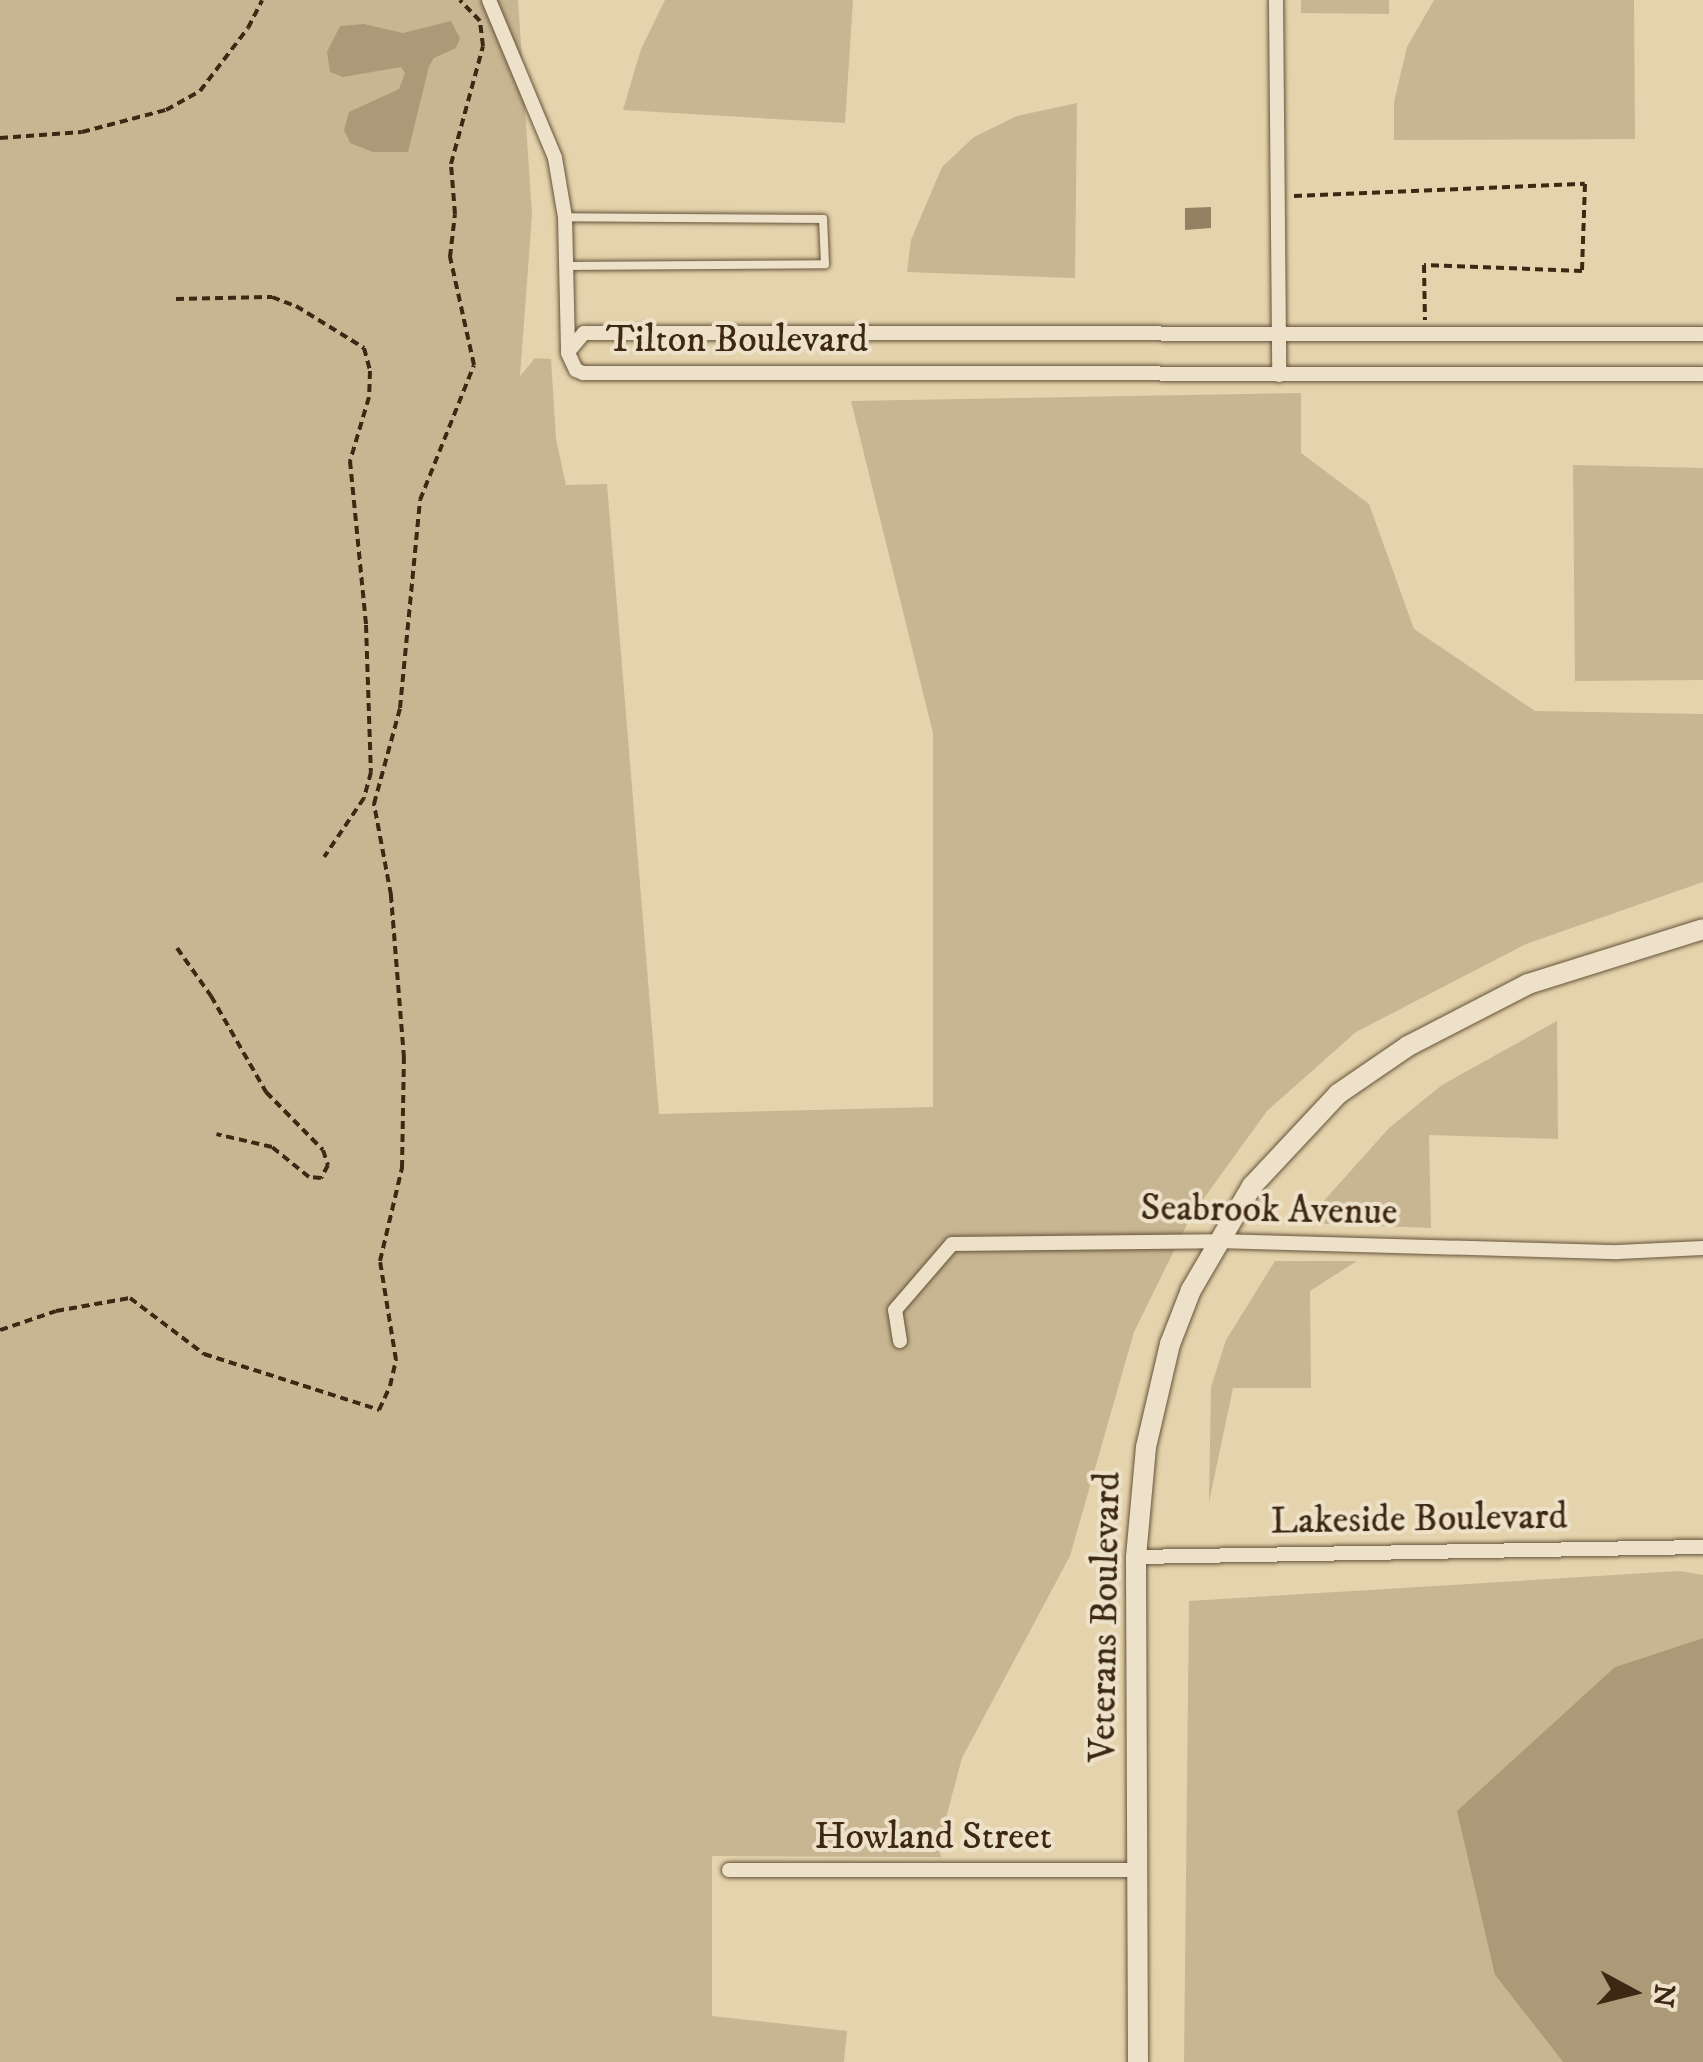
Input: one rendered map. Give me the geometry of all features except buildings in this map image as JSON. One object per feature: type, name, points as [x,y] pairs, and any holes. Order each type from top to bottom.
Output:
[{"type":"main road","name":"Veterans Boulevard","points":[[1138,2062],[1136,1558],[1146,1447],[1170,1344],[1191,1290],[1217,1240],[1282,1148],[1338,1094],[1408,1046],[1528,984],[1703,930]]},
{"type":"street","points":[[489,0],[556,158],[565,217],[568,352]]},
{"type":"street","points":[[1276,0],[1279,375]]},
{"type":"street","name":"Tilton Boulevard","points":[[1703,334],[584,333],[568,352],[576,370],[583,372],[1703,374]]},
{"type":"street","name":"Seabrook Avenue","points":[[900,1341],[895,1310],[952,1244],[1217,1240],[1618,1252],[1703,1248]]},
{"type":"street","name":"Lakeside Boulevard","points":[[1136,1558],[1703,1547]]},
{"type":"street","name":"Howland Street","points":[[729,1870],[1138,1870]]},
{"type":"lane","points":[[564,266],[824,264],[824,219],[565,217]]},
{"type":"path","points":[[0,138],[82,132],[166,110],[200,91],[248,28],[262,0]]},
{"type":"path","points":[[0,1330],[56,1311],[130,1298],[204,1354],[378,1410],[390,1386],[396,1360],[380,1261],[402,1168],[404,1058],[391,895],[374,804],[400,708],[420,500],[474,365],[450,257],[454,214],[451,164],[483,46],[480,21],[460,0]]},
{"type":"path","points":[[1277,197],[1585,184],[1582,270],[1424,265],[1425,334]]},
{"type":"path","points":[[176,299],[272,298],[342,331],[364,348],[370,371],[368,398],[350,460],[366,625],[371,772],[364,798],[324,857]]},
{"type":"path","points":[[177,948],[211,996],[266,1092],[322,1150],[328,1165],[321,1178],[309,1176],[272,1147],[216,1134]]},
{"type":"shaded area","points":[[0,0],[518,0],[532,215],[520,376],[535,358],[551,359],[556,439],[566,485],[607,484],[659,1114],[933,1107],[933,733],[851,401],[1301,393],[1301,453],[1369,504],[1414,629],[1535,711],[1703,714],[1703,882],[1526,944],[1356,1032],[1267,1111],[1191,1216],[1134,1332],[1070,1556],[962,1758],[939,1844],[941,1857],[712,1856],[712,2016],[847,2031],[844,2062],[0,2062]]},
{"type":"shaded area","points":[[665,0],[853,0],[845,123],[623,110],[641,49]]},
{"type":"shaded area","points":[[1301,0],[1389,0],[1389,14],[1301,13]]},
{"type":"shaded area","points":[[1434,0],[1634,0],[1635,139],[1394,140],[1394,102],[1407,47]]},
{"type":"shaded area","points":[[451,21],[460,38],[456,48],[434,58],[429,66],[408,152],[373,152],[350,143],[344,130],[349,112],[399,89],[405,73],[401,67],[343,77],[330,72],[327,52],[340,26],[364,24],[403,33]]},
{"type":"shaded area","points":[[1077,103],[1075,278],[907,272],[911,240],[942,167],[974,137],[1017,116]]},
{"type":"shaded area","points":[[1573,465],[1703,468],[1703,680],[1575,681]]},
{"type":"shaded area","points":[[1557,1021],[1558,1139],[1429,1135],[1431,1228],[1304,1223],[1389,1128],[1442,1085]]},
{"type":"shaded area","points":[[1275,1261],[1357,1261],[1310,1291],[1311,1388],[1233,1388],[1209,1502],[1211,1387],[1226,1340]]},
{"type":"shaded area","points":[[1680,1571],[1703,1575],[1703,1638],[1615,1667],[1495,1975],[1563,2062],[1184,2062],[1189,1601]]},
{"type":"shaded area","points":[[1703,1638],[1703,2062],[1563,2062],[1495,1975],[1457,1811],[1615,1667]]}]
